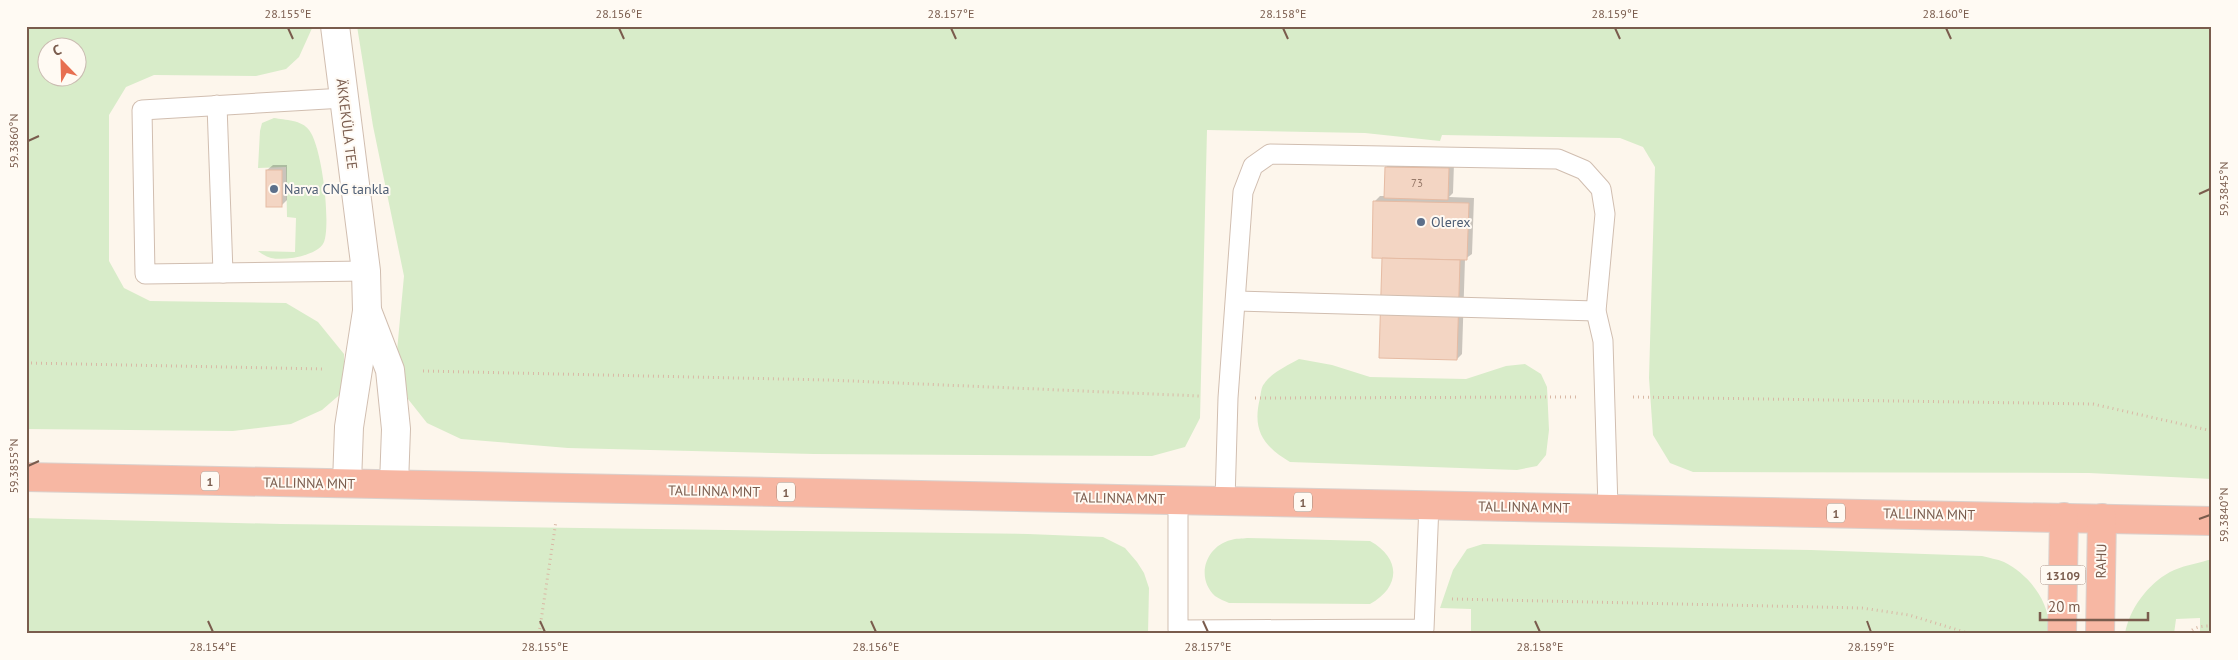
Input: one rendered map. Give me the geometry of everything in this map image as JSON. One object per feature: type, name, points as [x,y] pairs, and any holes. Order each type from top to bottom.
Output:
[{"type":"highway","name":"TALLINNA MNT","points":[[26,477],[2212,520]]},
{"type":"highway","name":"13109","points":[[2062,634],[2064,517]]},
{"type":"highway","name":"RAHU","points":[[2100,634],[2102,518]]},
{"type":"street","name":"ÄKKEKÜLA TEE","points":[[335,26],[366,271],[367,311],[349,427],[346,483]]},
{"type":"street","name":"ÄKKEKÜLA TEE","points":[[367,311],[390,370],[396,429],[394,484]]},
{"type":"lane","points":[[344,98],[142,110],[144,274],[366,271]]},
{"type":"lane","points":[[217,105],[223,272]]},
{"type":"lane","points":[[1225,500],[1228,398],[1237,301],[1243,192],[1253,166],[1270,154],[1558,159],[1584,170],[1601,189],[1605,214],[1596,311],[1603,341],[1608,508]]},
{"type":"lane","points":[[1237,301],[1596,311]]},
{"type":"lane","points":[[1178,500],[1178,632],[1424,631],[1429,504]]},
{"type":"path","points":[[26,363],[358,370]]},
{"type":"path","points":[[390,370],[828,380],[1228,398],[1606,397],[2093,404],[2212,431]]},
{"type":"path","points":[[539,634],[561,488]]},
{"type":"path","points":[[1425,599],[1862,608],[1909,615],[1971,634]]},
{"type":"path","points":[[2189,634],[2191,630],[2201,626],[2212,626]]},
{"type":"green space","points":[[26,26],[313,26],[299,57],[286,69],[256,76],[154,75],[126,87],[109,115],[109,261],[124,288],[150,301],[286,303],[318,322],[344,354],[344,391],[322,410],[291,424],[233,431],[26,429]]},
{"type":"green space","points":[[357,26],[2212,26],[2212,479],[2089,473],[1693,472],[1670,463],[1653,435],[1649,378],[1655,167],[1643,147],[1620,138],[1442,135],[1440,141],[1365,133],[1207,130],[1200,418],[1185,447],[1152,456],[814,454],[568,448],[461,439],[427,423],[408,399],[397,351],[404,276],[373,126]]},
{"type":"green space","points":[[274,118],[298,122],[309,130],[318,152],[326,202],[326,232],[321,247],[308,254],[284,259],[271,258],[258,251],[295,252],[296,218],[287,217],[286,167],[258,168],[262,123]]},
{"type":"green space","points":[[1299,359],[1332,365],[1370,377],[1466,379],[1506,366],[1525,364],[1541,374],[1547,387],[1549,430],[1546,455],[1537,466],[1517,470],[1290,462],[1273,450],[1262,436],[1259,428],[1258,409],[1262,387],[1267,380]]},
{"type":"green space","points":[[26,518],[281,524],[1028,534],[1103,537],[1125,548],[1144,573],[1149,588],[1148,634],[26,634]]},
{"type":"green space","points":[[1233,539],[1370,541],[1380,548],[1392,564],[1392,581],[1380,597],[1370,604],[1229,603],[1215,596],[1209,588],[1205,572],[1206,563],[1210,555],[1222,543]]},
{"type":"green space","points":[[1483,544],[1811,550],[1982,556],[2004,562],[2031,583],[2038,592],[2047,612],[2048,634],[1471,634],[1471,609],[1440,608],[1453,570],[1467,549]]},
{"type":"green space","points":[[2212,560],[2212,634],[2200,634],[2200,618],[2176,619],[2174,634],[2125,634],[2135,607],[2154,583],[2174,570]]},
{"type":"building","points":[[1385,167],[1449,168],[1448,200],[1384,198]]},
{"type":"building","name":"Narva CNG tankla","points":[[266,170],[282,170],[282,207],[266,207]]},
{"type":"building","name":"Olerex","points":[[1373,201],[1469,203],[1467,260],[1372,258]]},
{"type":"building","points":[[1382,258],[1460,260],[1457,360],[1379,358]]},
{"type":"place","name":"Narva CNG tankla","points":[[274,189]]},
{"type":"place","name":"Olerex","points":[[1421,222]]}]
